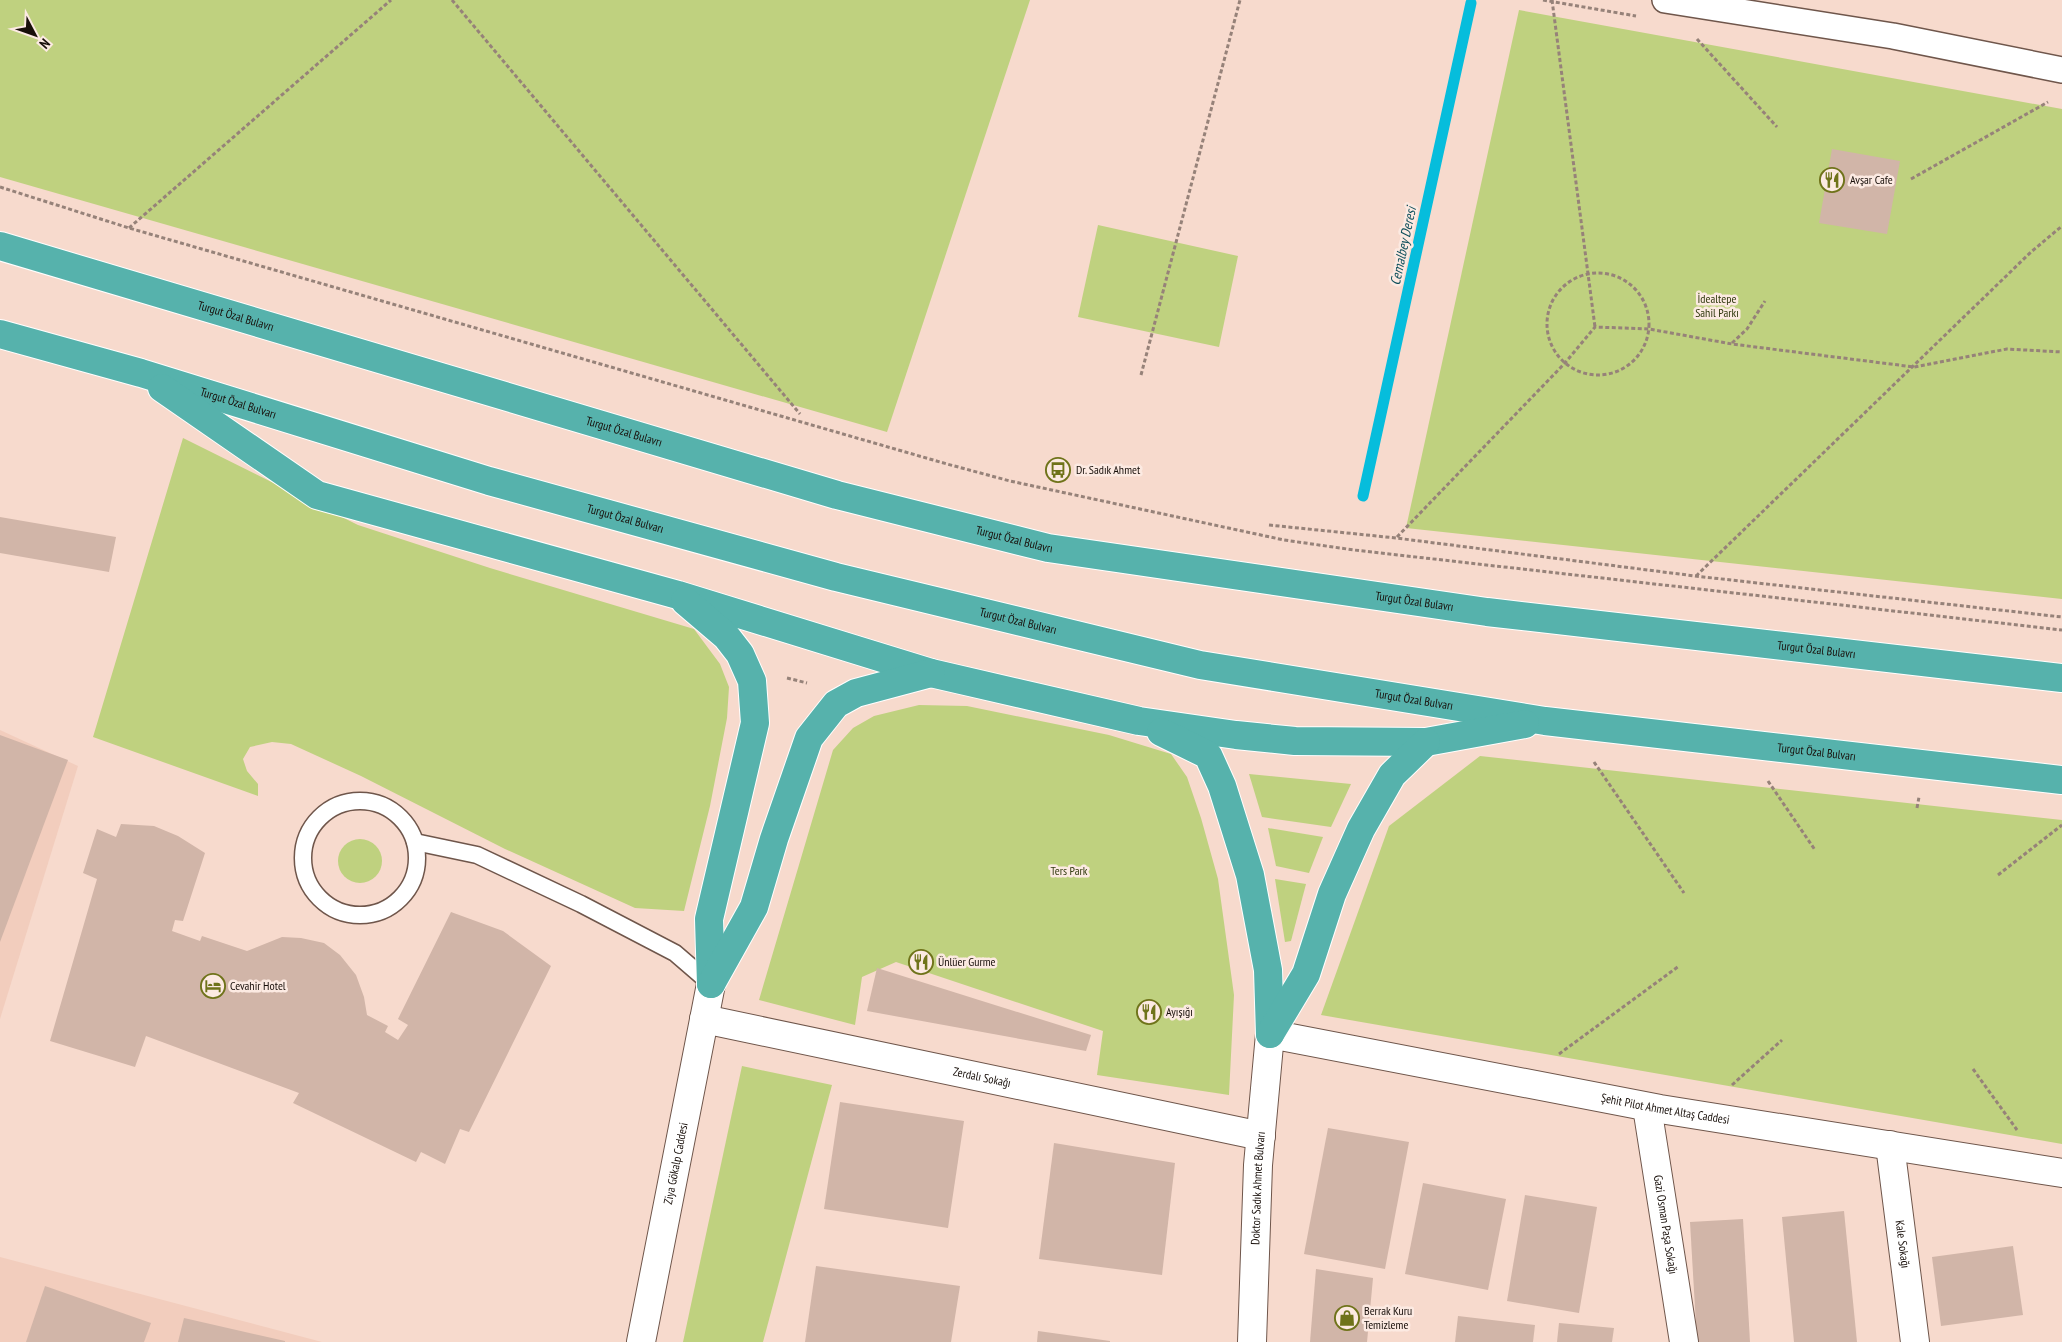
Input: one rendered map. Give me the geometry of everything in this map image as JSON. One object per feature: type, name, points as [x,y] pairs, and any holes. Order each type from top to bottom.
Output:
[{"type":"highway","name":"Turgut Özal Bulavrı","points":[[0,246],[837,495],[1048,548],[1487,612],[2062,678]]},
{"type":"highway","name":"Turgut Özal Bulvarı","points":[[0,334],[140,373],[489,481],[836,576],[1200,665],[1556,722],[2062,780]]},
{"type":"highway","points":[[140,373],[317,495],[678,595],[930,673],[1140,721],[1236,735],[1295,741],[1426,742],[1556,722]]},
{"type":"highway","points":[[678,595],[726,636],[740,654],[752,682],[755,723],[709,919],[711,984]]},
{"type":"highway","points":[[711,984],[754,907],[774,839],[809,738],[836,704],[856,693],[930,673]]},
{"type":"highway","points":[[1140,721],[1208,755],[1222,786],[1250,875],[1254,894],[1268,970],[1270,1034]]},
{"type":"highway","points":[[1270,1034],[1306,974],[1332,894],[1361,829],[1392,775],[1426,742]]},
{"type":"street","points":[[1665,0],[1893,36],[2062,70]]},
{"type":"street","name":"Ziya Gökalp Caddesi","points":[[641,1342],[711,984]]},
{"type":"street","name":"Zerdalı Sokağı","points":[[704,1019],[1261,1136]]},
{"type":"street","name":"Şehit Pilot Ahmet Altaş Caddesi","points":[[1270,1034],[1647,1107],[2054,1171]]},
{"type":"street","name":"Doktor Sadık Ahmet Bulvarı","points":[[1252,1342],[1258,1164],[1270,1034]]},
{"type":"street","name":"Gazi Osman Paşa Sokağı","points":[[1647,1107],[1684,1342]]},
{"type":"street","name":"Kale Sokağı","points":[[1890,1145],[1915,1342]]},
{"type":"lane","points":[[360,800],[379,804],[394,812],[407,826],[415,842],[417,862],[412,880],[401,896],[386,908],[367,915],[348,914],[330,907],[315,894],[305,877],[302,859],[305,841],[313,824],[326,812],[342,803],[360,800]]},
{"type":"lane","points":[[415,842],[477,856],[581,904],[675,953],[711,984]]},
{"type":"path","points":[[129,228],[391,0]]},
{"type":"path","points":[[452,0],[800,414]]},
{"type":"path","points":[[1141,374],[1240,0]]},
{"type":"path","points":[[1396,538],[1565,363],[1595,326],[1552,0]]},
{"type":"path","points":[[1696,39],[1777,127]]},
{"type":"path","points":[[1911,179],[2052,100]]},
{"type":"path","points":[[0,187],[129,228],[947,464],[1010,481],[1284,540],[1354,550],[2062,630]]},
{"type":"path","points":[[1695,576],[1914,367],[2031,252],[2062,226]]},
{"type":"path","points":[[1604,273],[1620,277],[1632,286],[1642,299],[1648,314],[1649,329],[1645,344],[1636,358],[1624,368],[1610,374],[1594,375],[1578,372],[1565,363],[1554,350],[1548,336],[1547,319],[1551,304],[1560,290],[1573,279],[1588,274],[1604,273]]},
{"type":"path","points":[[1732,344],[1747,329],[1765,301]]},
{"type":"path","points":[[1595,326],[1649,329],[1732,344],[1914,367],[2007,349],[2062,352]]},
{"type":"path","points":[[1269,525],[1396,538],[1695,576],[2062,617]]},
{"type":"path","points":[[752,682],[761,676],[780,676],[801,681],[819,688],[836,704]]},
{"type":"path","points":[[1556,722],[1684,893]]},
{"type":"path","points":[[1742,743],[1816,850]]},
{"type":"path","points":[[1998,875],[2062,824]]},
{"type":"path","points":[[1521,1082],[1679,966]]},
{"type":"path","points":[[1699,1115],[1782,1040]]},
{"type":"path","points":[[1973,1070],[2054,1171]]},
{"type":"shaded area","points":[[0,730],[78,766],[0,1019]]},
{"type":"shaded area","points":[[0,1257],[322,1342],[0,1342]]},
{"type":"green space","points":[[0,0],[1030,0],[887,432],[0,177]]},
{"type":"green space","name":"İdealtepe Sahil Parkı","points":[[1519,10],[2062,109],[2062,599],[1406,528]]},
{"type":"green space","points":[[1098,225],[1238,256],[1219,347],[1078,317]]},
{"type":"green space","points":[[183,438],[358,525],[490,568],[694,629],[720,664],[729,687],[727,718],[710,806],[684,911],[635,908],[505,849],[361,776],[291,744],[272,742],[250,747],[243,759],[247,771],[258,784],[258,796],[93,737]]},
{"type":"green space","name":"Ters Park","points":[[919,705],[967,706],[1109,735],[1171,754],[1187,777],[1218,879],[1234,995],[1229,1095],[1097,1075],[1103,1031],[896,962],[862,977],[855,1025],[759,1000],[833,750],[853,728],[874,716]]},
{"type":"green space","points":[[1480,756],[2062,820],[2062,1144],[1321,1015],[1389,826]]},
{"type":"green space","points":[[1249,774],[1351,784],[1331,827],[1262,817]]},
{"type":"green space","points":[[1268,828],[1323,837],[1309,873],[1276,866]]},
{"type":"green space","points":[[360,839],[372,843],[378,849],[382,861],[378,873],[372,879],[360,883],[348,879],[342,873],[338,861],[342,849],[348,843]]},
{"type":"green space","points":[[1275,879],[1306,884],[1291,941],[1285,942]]},
{"type":"green space","points":[[742,1066],[832,1085],[763,1342],[683,1342]]},
{"type":"building","points":[[1832,149],[1900,161],[1887,234],[1819,223]]},
{"type":"building","points":[[0,517],[116,537],[109,572],[0,553]]},
{"type":"building","points":[[0,735],[68,760],[0,942]]},
{"type":"building","name":"Cevahir Hotel","points":[[121,824],[154,826],[178,836],[205,853],[183,921],[175,920],[172,931],[200,941],[202,936],[247,951],[282,937],[301,938],[324,943],[340,955],[356,975],[364,997],[367,1015],[388,1026],[385,1032],[398,1040],[408,1025],[398,1019],[451,912],[503,931],[551,966],[469,1132],[460,1129],[445,1164],[421,1152],[416,1162],[293,1103],[299,1093],[146,1036],[135,1067],[50,1041],[97,879],[83,873],[97,829],[116,837]]},
{"type":"building","points":[[877,968],[1091,1035],[1086,1051],[867,1011]]},
{"type":"building","points":[[840,1102],[964,1121],[948,1228],[824,1209]]},
{"type":"building","points":[[1328,1128],[1409,1142],[1385,1269],[1304,1254]]},
{"type":"building","points":[[1054,1143],[1175,1163],[1162,1275],[1039,1259]]},
{"type":"building","points":[[1423,1183],[1506,1199],[1488,1290],[1405,1274]]},
{"type":"building","points":[[1525,1195],[1597,1207],[1579,1313],[1507,1301]]},
{"type":"building","points":[[1844,1211],[1857,1342],[1794,1342],[1782,1217]]},
{"type":"building","points":[[1743,1219],[1750,1342],[1697,1342],[1690,1222]]},
{"type":"building","points":[[2013,1246],[2023,1315],[1941,1326],[1932,1257]]},
{"type":"building","points":[[816,1266],[960,1286],[951,1342],[805,1342]]},
{"type":"building","points":[[1316,1269],[1373,1278],[1367,1342],[1310,1342]]},
{"type":"building","points":[[45,1286],[151,1323],[144,1342],[26,1342]]},
{"type":"building","points":[[1458,1316],[1535,1325],[1533,1342],[1455,1342]]},
{"type":"building","points":[[184,1318],[285,1341],[285,1342],[178,1342]]},
{"type":"building","points":[[1559,1323],[1614,1328],[1612,1342],[1557,1342]]},
{"type":"building","points":[[1038,1331],[1110,1341],[1110,1342],[1037,1342]]},
{"type":"waterway","name":"Cemalbey Deresi","points":[[1363,496],[1471,3]]},
{"type":"place","name":"Avşar Cafe","points":[[1832,180]]},
{"type":"place","name":"Dr. Sadık Ahmet","points":[[1058,470]]},
{"type":"place","name":"Ünlüer Gurme","points":[[921,962]]},
{"type":"place","name":"Cevahir Hotel","points":[[213,986]]},
{"type":"place","name":"Ayışığı","points":[[1149,1012]]},
{"type":"place","name":"Berrak Kuru Temizleme","points":[[1347,1318]]}]
